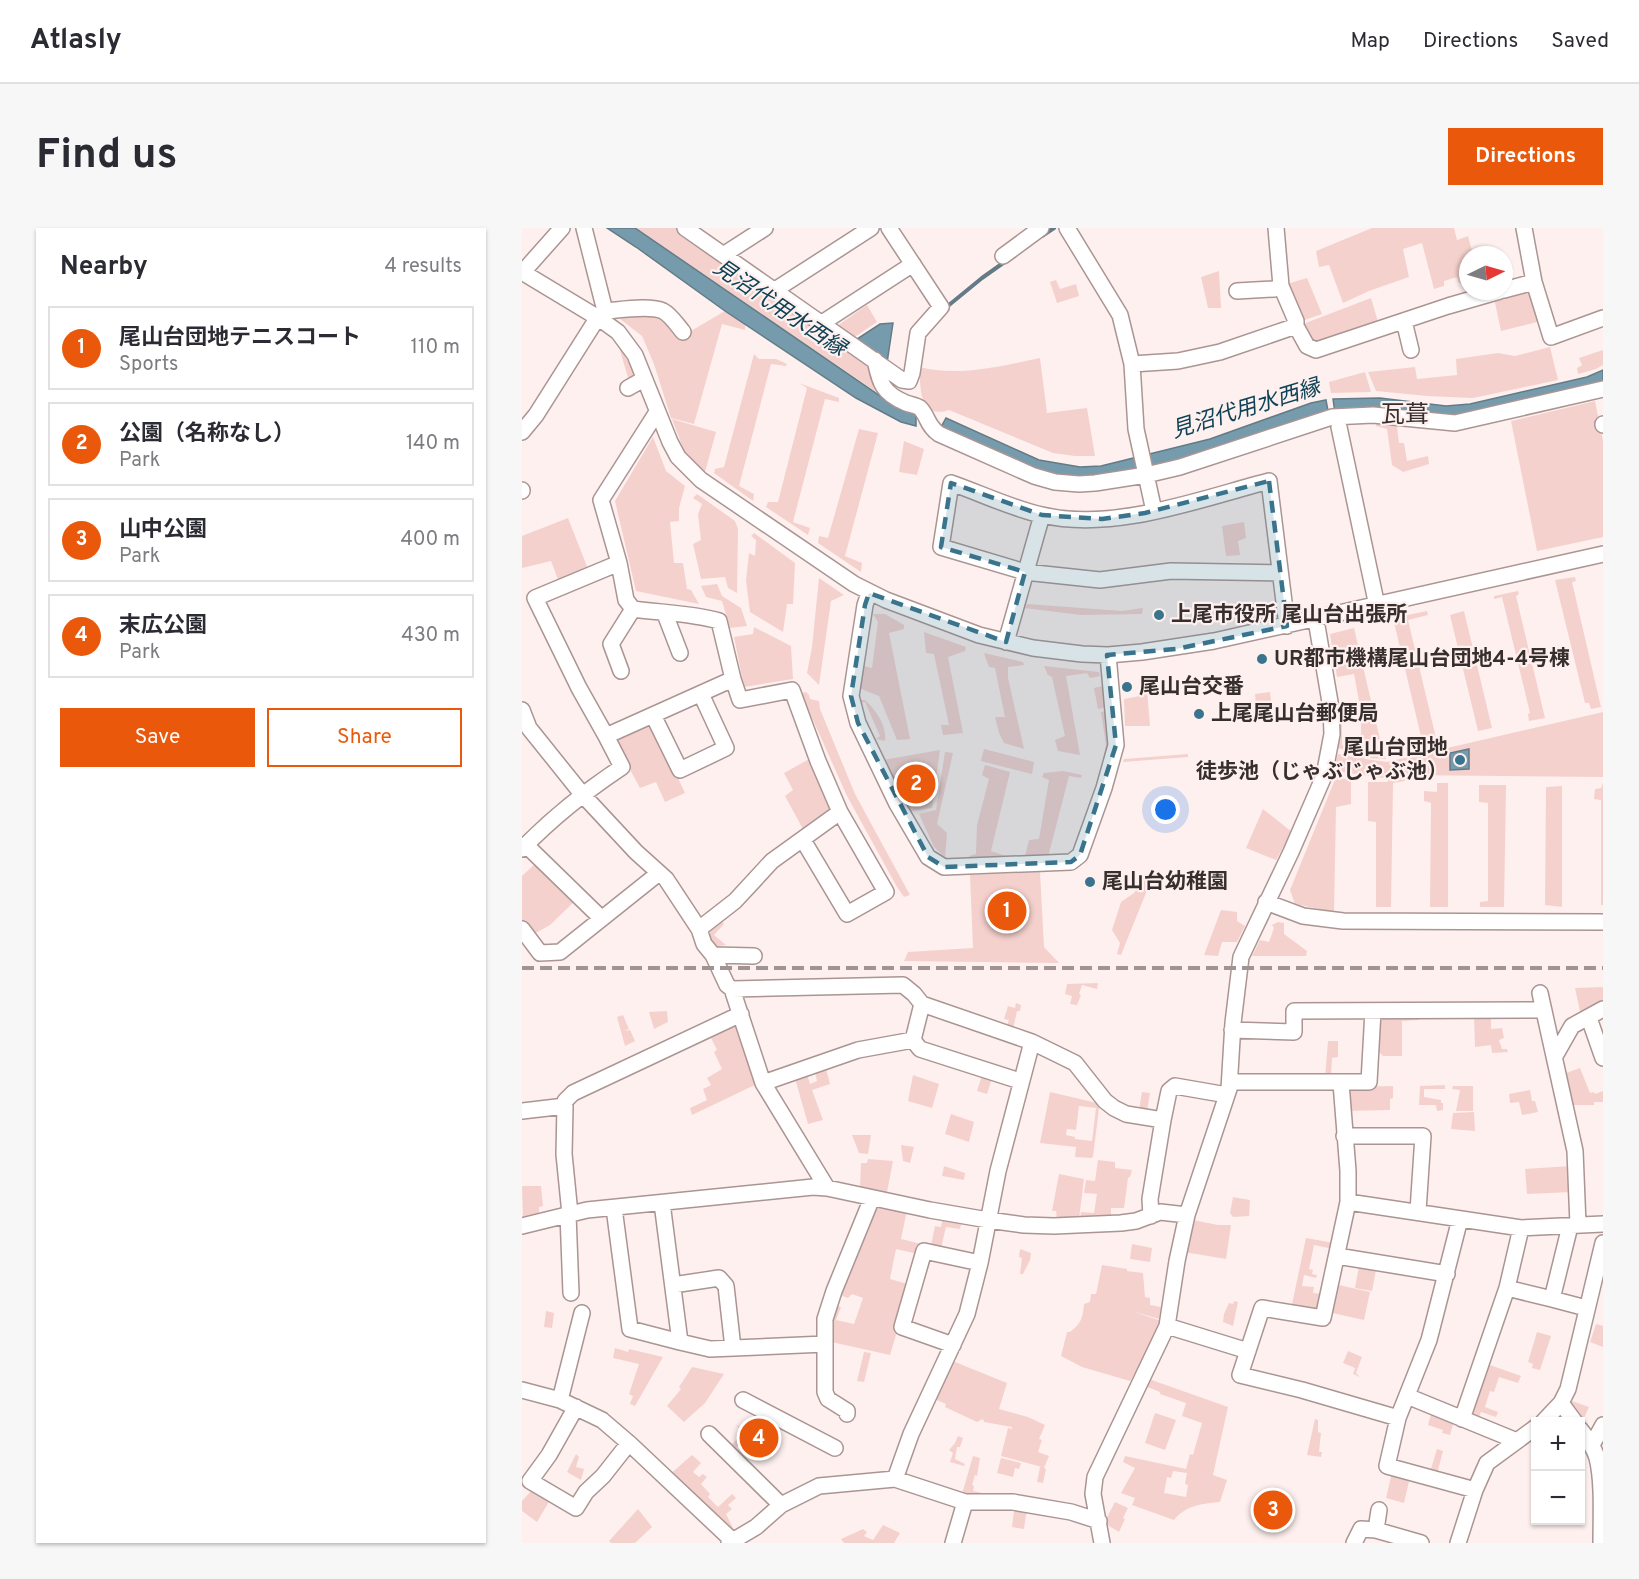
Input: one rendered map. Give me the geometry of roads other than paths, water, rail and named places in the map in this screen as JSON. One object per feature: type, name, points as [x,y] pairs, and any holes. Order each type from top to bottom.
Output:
[{"type":"street","points":[[562,228],[522,272],[601,316],[618,332],[628,344],[678,457],[701,480],[869,592],[943,623],[1006,642],[1043,650],[1108,655],[1176,649],[1316,620],[1603,554]]},
{"type":"street","points":[[584,228],[601,316]]},
{"type":"street","points":[[685,228],[902,380],[909,381]]},
{"type":"street","points":[[723,255],[765,228]]},
{"type":"street","points":[[775,290],[871,228]]},
{"type":"street","points":[[890,228],[941,307],[918,333],[909,381],[917,406]]},
{"type":"street","points":[[1003,256],[1041,228]]},
{"type":"street","points":[[1276,228],[1281,286],[1296,326],[1307,346],[1316,350],[1470,300]]},
{"type":"street","points":[[1524,228],[1534,282],[1551,337],[1603,318]]},
{"type":"street","points":[[1069,229],[1120,315],[1132,364],[1136,429],[1154,511]]},
{"type":"street","points":[[822,323],[913,264]]},
{"type":"street","points":[[1513,287],[1534,282]]},
{"type":"street","points":[[1237,291],[1274,289],[1281,286]]},
{"type":"street","points":[[522,432],[536,415],[601,316],[632,309],[662,310],[683,332]]},
{"type":"street","points":[[1404,321],[1411,351]]},
{"type":"street","points":[[1132,364],[1178,361],[1220,352],[1296,326]]},
{"type":"street","points":[[875,360],[880,384],[885,390],[892,396],[922,410],[931,428],[939,434],[1034,476],[1055,482],[1079,484],[1180,467],[1296,428],[1373,415],[1455,423],[1603,389]]},
{"type":"street","points":[[628,388],[644,379]]},
{"type":"street","points":[[657,412],[601,500],[619,563],[626,600],[633,609],[665,614],[697,615],[719,621],[740,700],[792,690],[818,761],[840,812],[886,892],[847,914],[803,840]]},
{"type":"street","points":[[1338,421],[1377,606]]},
{"type":"street","points":[[1280,573],[1171,571],[1100,580],[1025,572],[941,547],[951,483],[1042,515],[1070,519],[1102,519],[1154,511],[1269,481],[1287,626]]},
{"type":"street","points":[[1006,642],[1042,515]]},
{"type":"street","points":[[602,918],[524,847],[542,828],[582,794],[622,767],[579,688],[535,598],[619,563]]},
{"type":"street","points":[[869,592],[865,604],[851,696],[858,723],[897,804],[928,857],[944,867],[1071,862],[1080,855],[1104,788],[1116,745],[1108,655]]},
{"type":"street","points":[[621,671],[611,644],[633,609]]},
{"type":"street","points":[[665,614],[680,653]]},
{"type":"street","points":[[1102,1543],[1093,1494],[1095,1477],[1167,1326],[1187,1215],[1228,1089],[1232,1030],[1241,957],[1324,776],[1332,734],[1331,708],[1316,620]]},
{"type":"street","points":[[606,736],[733,679]]},
{"type":"street","points":[[653,715],[680,770],[726,748],[701,693]]},
{"type":"street","points":[[522,710],[529,728],[582,794],[636,852],[666,879],[699,929],[704,944],[713,955],[727,985],[732,989],[763,1083],[827,1188]]},
{"type":"street","points":[[699,929],[735,901],[772,861],[840,812]]},
{"type":"street","points":[[522,929],[540,953],[560,952],[659,873]]},
{"type":"street","points":[[1266,902],[1303,916],[1343,921],[1603,922]]},
{"type":"street","points":[[713,955],[754,956]]},
{"type":"street","points":[[732,989],[903,985],[908,987],[922,1004],[1032,1042],[1075,1063],[1105,1101],[1114,1108],[1126,1114],[1163,1120]]},
{"type":"street","points":[[1539,993],[1575,1151],[1574,1225],[1552,1299]]},
{"type":"street","points":[[913,1040],[922,1004]]},
{"type":"street","points":[[1555,1056],[1572,1026],[1603,1009]]},
{"type":"street","points":[[1232,1030],[1294,1032],[1294,1011],[1544,1010]]},
{"type":"street","points":[[1151,1215],[1150,1199],[1168,1091],[1175,1086],[1228,1089],[1369,1082],[1373,1011]]},
{"type":"street","points":[[571,1293],[569,1214],[564,1154],[565,1101],[573,1093],[741,1014]]},
{"type":"street","points":[[1588,1018],[1603,1058]]},
{"type":"street","points":[[913,1040],[921,1049],[1020,1081]]},
{"type":"street","points":[[763,1083],[858,1050],[913,1040]]},
{"type":"street","points":[[896,1479],[910,1434],[967,1314],[1020,1081],[1032,1042]]},
{"type":"street","points":[[1341,1083],[1348,1171],[1348,1202],[1323,1318],[1262,1308],[1240,1375],[1303,1390],[1398,1418]]},
{"type":"street","points":[[522,1111],[565,1106]]},
{"type":"street","points":[[1344,1136],[1423,1136],[1418,1211]]},
{"type":"street","points":[[522,1226],[569,1214],[813,1187],[988,1220],[1054,1226],[1121,1223],[1160,1212],[1187,1215]]},
{"type":"street","points":[[847,1414],[847,1411],[828,1399],[825,1392],[825,1319],[872,1198]]},
{"type":"street","points":[[1348,1202],[1521,1228],[1603,1224]]},
{"type":"street","points":[[662,1203],[680,1342]]},
{"type":"street","points":[[614,1208],[630,1329],[710,1349],[825,1344]]},
{"type":"street","points":[[1460,1219],[1429,1340],[1398,1418],[1387,1467],[1475,1490]]},
{"type":"street","points":[[1462,1419],[1507,1288],[1521,1228]]},
{"type":"street","points":[[1548,1417],[1568,1389],[1593,1301],[1603,1244]]},
{"type":"street","points":[[953,1345],[902,1327],[924,1251],[980,1263]]},
{"type":"street","points":[[1337,1256],[1447,1274]]},
{"type":"street","points":[[673,1285],[719,1278],[726,1286],[734,1347]]},
{"type":"street","points":[[1507,1288],[1552,1299],[1593,1301]]},
{"type":"street","points":[[560,1400],[582,1313]]},
{"type":"street","points":[[1167,1326],[1248,1351]]},
{"type":"street","points":[[522,1390],[560,1400],[602,1420],[732,1542],[756,1527],[781,1505],[819,1486],[896,1479],[965,1502],[1013,1502],[1071,1512],[1099,1521]]},
{"type":"street","points":[[1407,1396],[1516,1441]]},
{"type":"street","points":[[743,1400],[835,1448]]},
{"type":"street","points":[[1561,1402],[1572,1417]]},
{"type":"street","points":[[576,1407],[549,1455],[530,1481],[576,1509],[586,1492],[603,1476],[629,1443]]},
{"type":"street","points":[[1592,1445],[1603,1425]]},
{"type":"street","points":[[1458,1543],[1475,1490],[1487,1463],[1531,1430]]},
{"type":"street","points":[[709,1434],[781,1505]]},
{"type":"street","points":[[1585,1435],[1598,1460],[1601,1480],[1601,1543]]},
{"type":"street","points":[[953,1543],[965,1502]]},
{"type":"street","points":[[1376,1530],[1379,1510]]},
{"type":"street","points":[[1353,1543],[1361,1529],[1376,1530],[1420,1543]]},
{"type":"water","points":[[607,228],[635,228],[892,404],[902,410],[916,413],[916,426],[901,422],[856,398],[725,311]]},
{"type":"water","points":[[893,323],[887,363],[854,341],[880,324]]},
{"type":"water","points":[[1603,370],[1603,384],[1458,418],[1335,413],[1333,399],[1380,398],[1446,406],[1470,404],[1587,377]]},
{"type":"water","points":[[1326,400],[1328,411],[1266,433],[1150,469],[1095,479],[1037,474],[940,429],[946,418],[1039,460],[1080,467],[1101,466],[1210,439],[1311,403]]},
{"type":"water","name":"尾山台団地 徒歩池（じゃぶじゃぶ池）","points":[[1469,749],[1469,769],[1450,770],[1450,753]]},
{"type":"waterway","points":[[1042,236],[1054,228]]},
{"type":"waterway","points":[[949,305],[1006,261]]},
{"type":"railway","points":[[522,968],[1603,968]]},
{"type":"place","name":"上尾市役所 尾山台出張所","points":[[1159,615]]},
{"type":"place","name":"UR都市機構尾山台団地4-4号棟","points":[[1262,659]]},
{"type":"place","name":"尾山台交番","points":[[1127,687]]},
{"type":"place","name":"上尾尾山台郵便局","points":[[1199,714]]},
{"type":"place","name":"尾山台団地 徒歩池（じゃぶじゃぶ池）","points":[[1460,760]]},
{"type":"place","name":"公園（名称なし）","points":[[916,784]]},
{"type":"place","name":"尾山台幼稚園","points":[[1090,882]]},
{"type":"place","name":"尾山台団地テニスコート","points":[[1007,911]]},
{"type":"place","name":"末広公園","points":[[759,1438]]},
{"type":"place","name":"山中公園","points":[[1273,1510]]},
{"type":"district","name":"瓦葺","points":[[1405,416]]},
{"type":"water label","name":"見沼代用水西縁","points":[[779,309]]},
{"type":"water label","name":"見沼代用水西縁","points":[[1246,410]]}]
